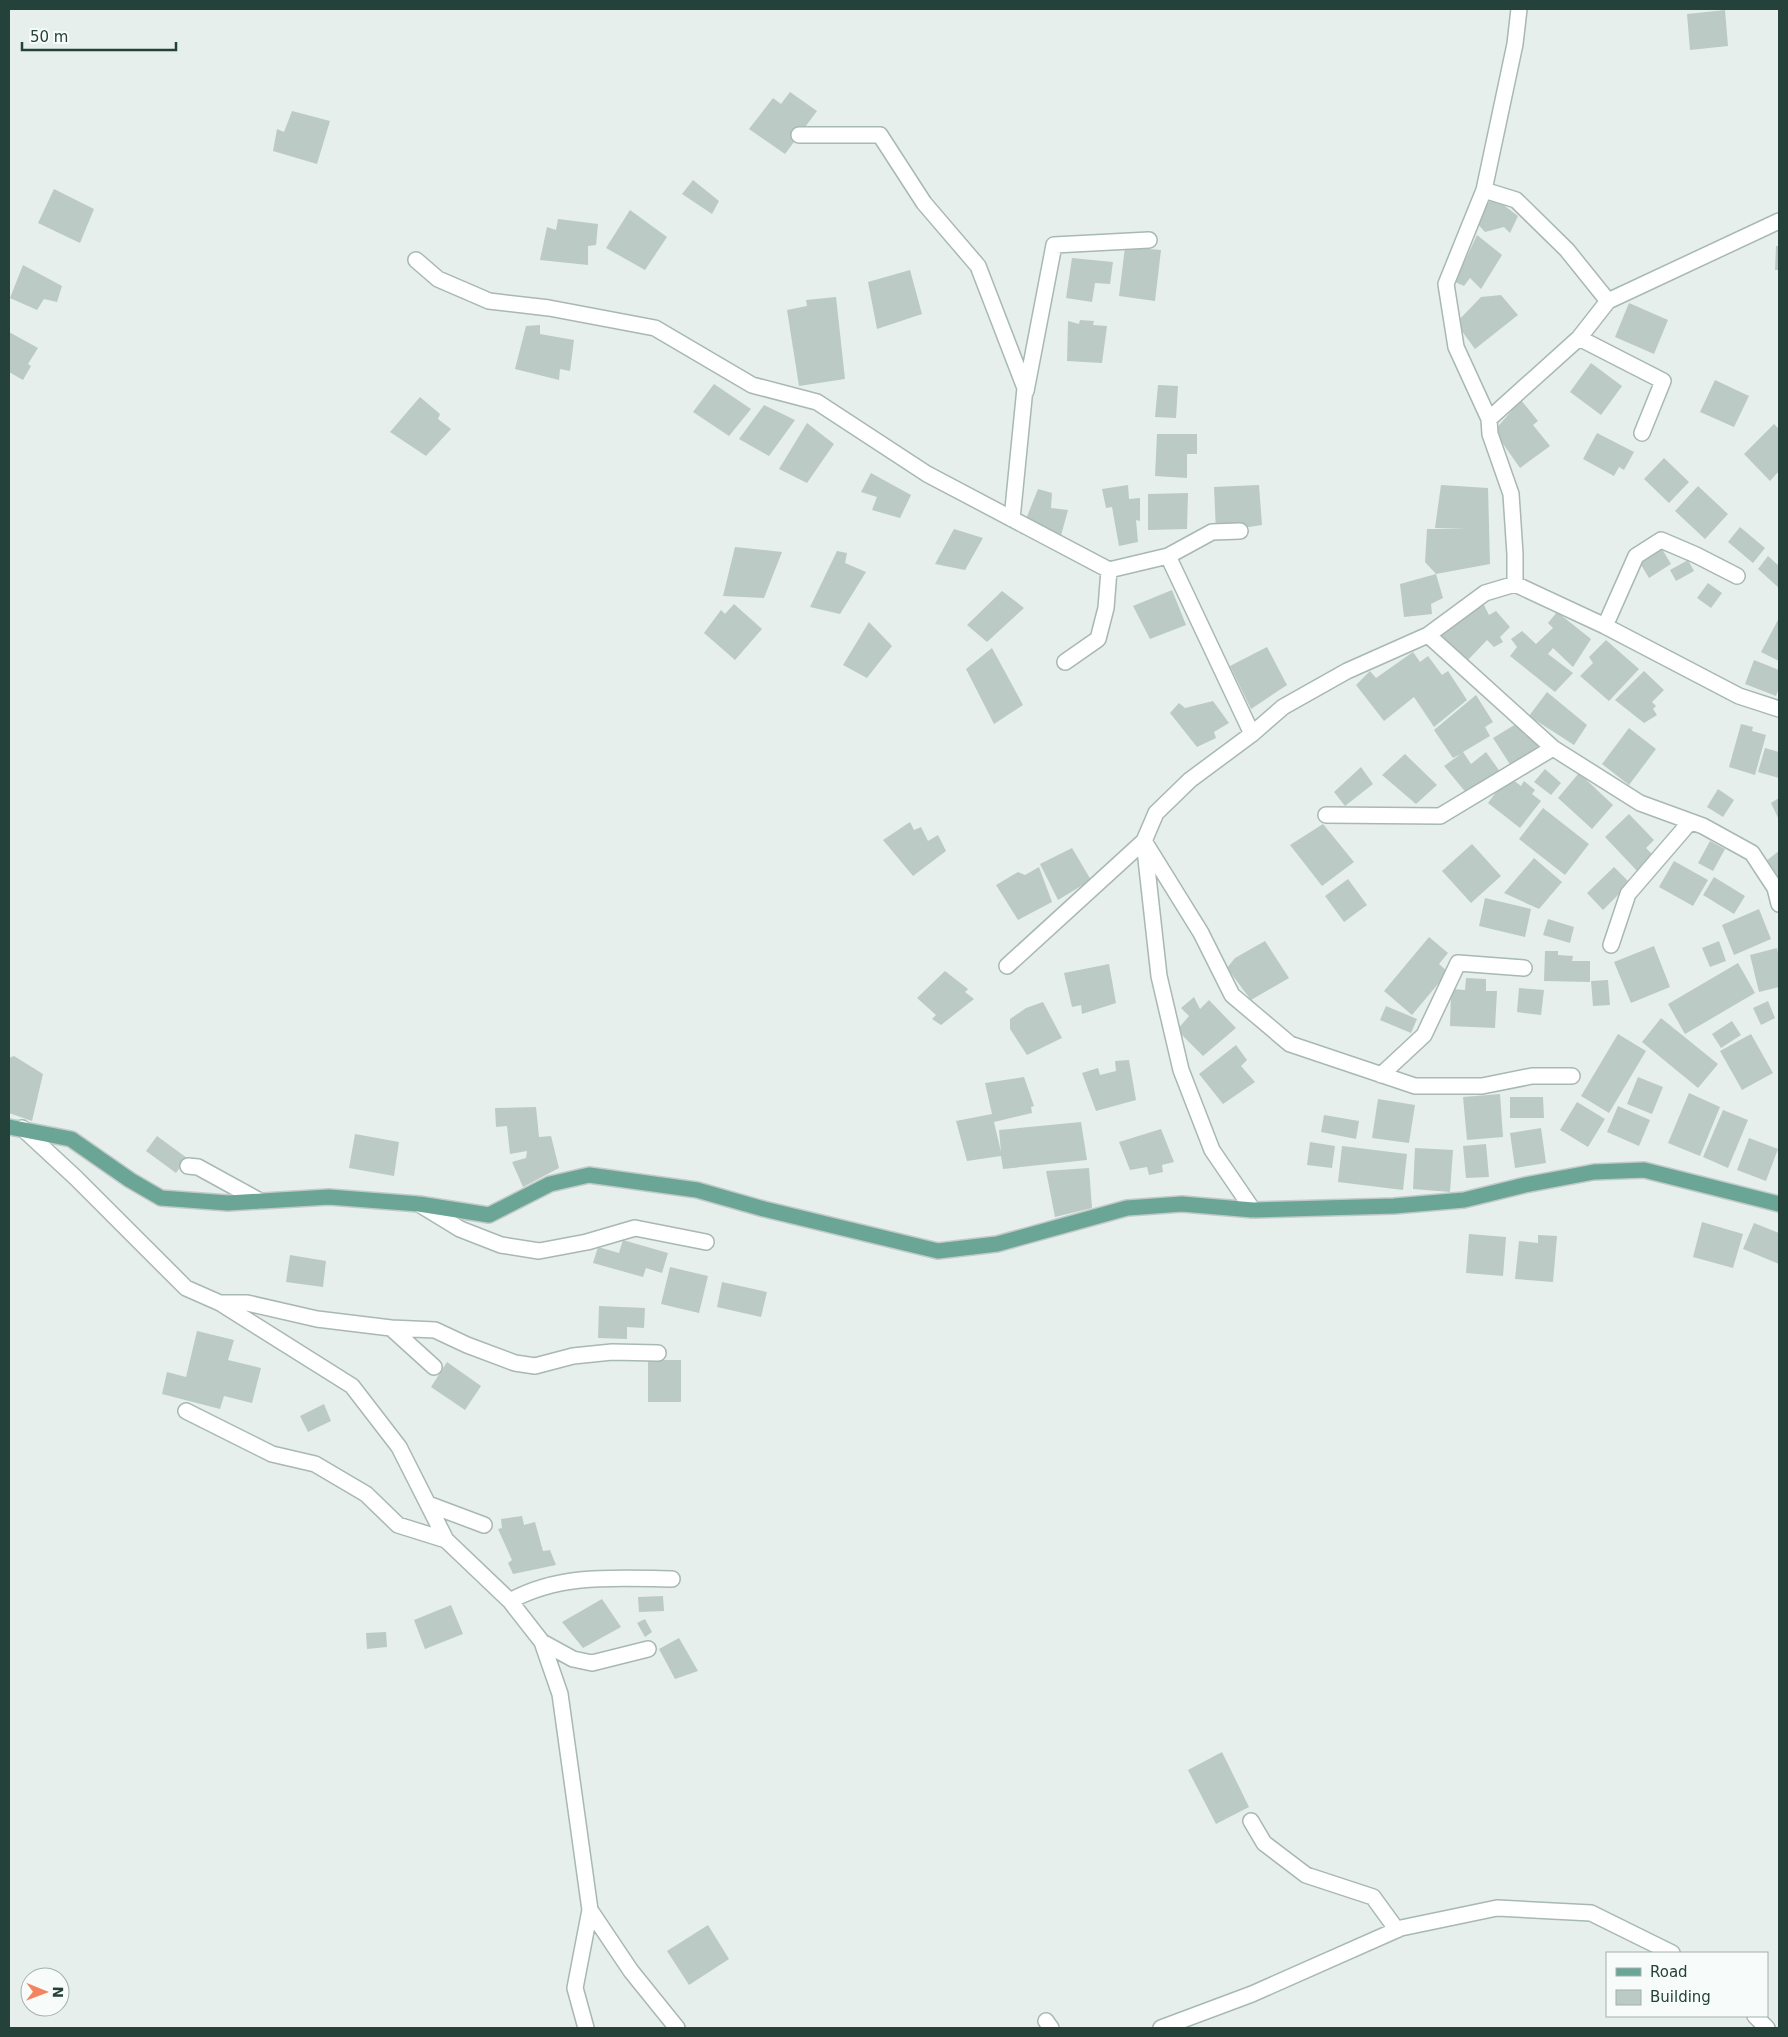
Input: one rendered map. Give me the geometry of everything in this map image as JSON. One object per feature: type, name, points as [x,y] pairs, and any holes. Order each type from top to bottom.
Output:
[{"type":"main road","points":[[15,1127],[71,1139],[130,1180],[162,1198],[228,1203],[328,1197],[420,1204],[489,1215],[550,1184],[589,1175],[697,1190],[764,1209],[938,1251],[997,1244],[1127,1208],[1182,1204],[1253,1210],[1394,1206],[1464,1200],[1525,1185],[1594,1172],[1644,1170],[1779,1204]]},
{"type":"street","points":[[1515,584],[1511,494],[1490,434],[1489,420],[1456,347],[1446,284],[1484,190],[1515,44],[1519,9]]},
{"type":"street","points":[[799,135],[880,135],[924,203],[978,266],[1025,388],[1012,519]]},
{"type":"street","points":[[1484,190],[1516,200],[1567,250],[1608,301]]},
{"type":"street","points":[[1489,420],[1579,338],[1608,301],[1779,221]]},
{"type":"street","points":[[1023,407],[1054,245],[1149,240]]},
{"type":"street","points":[[416,260],[438,278],[489,300],[558,310],[654,328],[752,386],[817,402],[927,474],[1109,570],[1168,556],[1212,532],[1240,531]]},
{"type":"street","points":[[1579,338],[1663,380],[1642,433]]},
{"type":"street","points":[[1605,626],[1636,556],[1661,540],[1696,554],[1736,576]]},
{"type":"street","points":[[1168,556],[1252,734]]},
{"type":"street","points":[[1065,662],[1098,639],[1106,608],[1109,570]]},
{"type":"street","points":[[1007,966],[1144,841],[1156,813],[1190,780],[1252,734],[1283,708],[1347,671],[1428,636],[1485,593],[1515,584],[1605,626],[1739,696],[1779,709]]},
{"type":"street","points":[[1428,636],[1553,748],[1640,803],[1703,826],[1752,854],[1777,887],[1779,904]]},
{"type":"street","points":[[1326,815],[1440,816],[1553,748]]},
{"type":"street","points":[[1611,945],[1628,894],[1690,822]]},
{"type":"street","points":[[1144,841],[1201,933],[1232,994],[1290,1044],[1415,1086],[1482,1086],[1532,1076],[1572,1076]]},
{"type":"street","points":[[1144,841],[1159,976],[1181,1070],[1212,1150],[1253,1210]]},
{"type":"street","points":[[1381,1075],[1424,1035],[1458,963],[1524,968]]},
{"type":"street","points":[[15,1127],[76,1178],[186,1288],[220,1303],[352,1386],[399,1447],[446,1540],[510,1601],[542,1642],[560,1694],[590,1910],[575,1988],[586,2028]]},
{"type":"street","points":[[188,1166],[198,1167],[260,1201]]},
{"type":"street","points":[[420,1204],[460,1229],[501,1245],[539,1251],[587,1242],[635,1228],[706,1242]]},
{"type":"street","points":[[220,1303],[247,1302],[317,1319],[391,1328],[435,1330],[467,1345],[515,1363],[536,1366],[573,1356],[612,1352],[658,1352]]},
{"type":"street","points":[[391,1328],[434,1367]]},
{"type":"street","points":[[186,1411],[272,1454],[315,1464],[366,1494],[398,1524],[446,1540]]},
{"type":"street","points":[[428,1504],[484,1526]]},
{"type":"street","points":[[510,1601],[527,1591],[561,1582],[608,1578],[672,1579]]},
{"type":"street","points":[[542,1642],[573,1659],[592,1663],[648,1649]]},
{"type":"street","points":[[1251,1821],[1264,1843],[1306,1875],[1373,1897],[1397,1930]]},
{"type":"street","points":[[1161,2028],[1252,1994],[1397,1930],[1497,1908],[1591,1913],[1670,1952]]},
{"type":"street","points":[[590,1910],[631,1971],[677,2028]]},
{"type":"street","points":[[1756,2017],[1767,2028]]},
{"type":"building","points":[[1725,10],[1728,46],[1690,50],[1687,14]]},
{"type":"building","points":[[790,92],[817,111],[785,154],[749,129],[773,98],[781,104]]},
{"type":"building","points":[[292,111],[330,121],[317,164],[273,151],[277,129],[284,132]]},
{"type":"building","points":[[693,180],[719,201],[712,214],[682,194]]},
{"type":"building","points":[[54,189],[94,209],[80,243],[38,223]]},
{"type":"building","points":[[1493,197],[1518,216],[1510,233],[1504,227],[1485,232],[1475,221]]},
{"type":"building","points":[[630,210],[667,237],[645,270],[606,248]]},
{"type":"building","points":[[558,219],[598,224],[596,245],[588,246],[588,265],[540,260],[547,227],[556,230]]},
{"type":"building","points":[[1477,235],[1502,255],[1481,289],[1470,278],[1464,286],[1455,282]]},
{"type":"building","points":[[1776,246],[1779,246],[1779,270],[1775,270]]},
{"type":"building","points":[[1125,247],[1161,250],[1155,301],[1119,296]]},
{"type":"building","points":[[1072,258],[1113,262],[1110,284],[1095,283],[1092,302],[1066,298]]},
{"type":"building","points":[[23,265],[62,286],[57,302],[44,299],[37,310],[10,298]]},
{"type":"building","points":[[910,270],[922,314],[877,329],[868,282]]},
{"type":"building","points":[[1501,295],[1518,315],[1475,349],[1456,323],[1481,297]]},
{"type":"building","points":[[836,297],[845,379],[799,386],[787,310],[807,306],[806,300]]},
{"type":"building","points":[[1629,303],[1668,320],[1654,354],[1615,337]]},
{"type":"building","points":[[1080,320],[1094,321],[1093,325],[1107,326],[1102,363],[1067,361],[1068,321],[1079,324]]},
{"type":"building","points":[[540,325],[540,334],[574,340],[570,371],[560,369],[559,380],[515,369],[526,326]]},
{"type":"building","points":[[9,332],[38,348],[28,364],[31,366],[23,380],[9,372]]},
{"type":"building","points":[[1591,363],[1622,386],[1601,415],[1570,392]]},
{"type":"building","points":[[1715,380],[1749,396],[1734,427],[1700,412]]},
{"type":"building","points":[[714,384],[751,409],[729,436],[693,412]]},
{"type":"building","points":[[1158,385],[1178,386],[1176,418],[1155,417]]},
{"type":"building","points":[[420,397],[440,414],[438,419],[451,429],[426,456],[390,432]]},
{"type":"building","points":[[1521,400],[1538,421],[1533,425],[1550,446],[1520,468],[1494,431]]},
{"type":"building","points":[[764,405],[795,420],[769,456],[739,439]]},
{"type":"building","points":[[807,423],[834,444],[807,483],[779,469]]},
{"type":"building","points":[[1774,424],[1779,429],[1779,471],[1770,481],[1744,454]]},
{"type":"building","points":[[1597,433],[1634,452],[1624,470],[1619,467],[1614,476],[1583,459]]},
{"type":"building","points":[[1157,434],[1197,434],[1197,454],[1187,454],[1187,478],[1155,476]]},
{"type":"building","points":[[1664,458],[1689,482],[1669,503],[1644,479]]},
{"type":"building","points":[[871,473],[911,495],[900,518],[872,510],[877,497],[861,492]]},
{"type":"building","points":[[1128,485],[1129,499],[1140,498],[1140,521],[1136,520],[1138,542],[1119,546],[1112,507],[1106,508],[1102,489]]},
{"type":"building","points":[[1259,485],[1262,525],[1216,532],[1214,487]]},
{"type":"building","points":[[1441,485],[1488,488],[1490,564],[1436,574],[1425,562],[1427,529],[1466,529],[1435,528]]},
{"type":"building","points":[[1698,486],[1728,514],[1705,539],[1675,511]]},
{"type":"building","points":[[1038,489],[1052,493],[1051,508],[1068,510],[1060,539],[1020,534]]},
{"type":"building","points":[[1188,493],[1187,529],[1148,530],[1148,494]]},
{"type":"building","points":[[1740,527],[1765,548],[1753,563],[1728,542]]},
{"type":"building","points":[[954,529],[983,538],[965,570],[935,564]]},
{"type":"building","points":[[735,547],[782,552],[764,598],[723,596]]},
{"type":"building","points":[[1662,549],[1671,564],[1649,578],[1640,563]]},
{"type":"building","points":[[837,551],[847,553],[845,563],[866,572],[840,614],[810,607]]},
{"type":"building","points":[[1768,556],[1779,566],[1779,588],[1758,569]]},
{"type":"building","points":[[1688,560],[1694,571],[1676,581],[1670,570]]},
{"type":"building","points":[[1436,574],[1443,598],[1431,604],[1432,614],[1404,617],[1400,584]]},
{"type":"building","points":[[1708,583],[1722,593],[1711,608],[1697,598]]},
{"type":"building","points":[[1172,590],[1186,625],[1150,639],[1133,606]]},
{"type":"building","points":[[1002,591],[1024,608],[987,642],[967,625]]},
{"type":"building","points":[[1483,603],[1489,615],[1496,611],[1510,627],[1500,637],[1503,642],[1494,647],[1487,640],[1467,661],[1434,636]]},
{"type":"building","points":[[734,604],[762,629],[735,660],[704,633],[721,610],[725,614]]},
{"type":"building","points":[[1557,612],[1591,639],[1573,667],[1553,648],[1548,654],[1573,673],[1555,692],[1510,656],[1517,647],[1511,639],[1522,631],[1536,644],[1553,628],[1548,623]]},
{"type":"building","points":[[1779,618],[1779,661],[1761,652]]},
{"type":"building","points":[[869,622],[892,646],[867,678],[843,665]]},
{"type":"building","points":[[1606,640],[1639,669],[1609,701],[1580,676],[1593,663],[1589,657]]},
{"type":"building","points":[[1267,647],[1287,685],[1251,709],[1230,666]]},
{"type":"building","points":[[992,648],[1023,705],[994,724],[966,669]]},
{"type":"building","points":[[1413,652],[1420,662],[1428,656],[1442,675],[1448,671],[1467,700],[1434,727],[1414,697],[1384,721],[1356,685],[1370,671],[1376,678]]},
{"type":"building","points":[[1754,660],[1779,670],[1779,688],[1776,696],[1745,684]]},
{"type":"building","points":[[1644,671],[1664,690],[1652,702],[1656,706],[1653,709],[1657,715],[1644,723],[1615,700]]},
{"type":"building","points":[[1547,692],[1587,725],[1574,745],[1529,716]]},
{"type":"building","points":[[1476,695],[1493,722],[1485,727],[1490,736],[1463,752],[1471,764],[1486,752],[1501,773],[1468,795],[1444,766],[1461,754],[1453,758],[1434,730]]},
{"type":"building","points":[[1213,701],[1229,723],[1214,732],[1216,738],[1197,747],[1170,713],[1179,703],[1185,708]]},
{"type":"building","points":[[1516,724],[1526,736],[1534,730],[1541,746],[1511,766],[1493,738]]},
{"type":"building","points":[[1741,724],[1753,727],[1752,731],[1766,735],[1755,775],[1729,767]]},
{"type":"building","points":[[1629,728],[1656,749],[1629,785],[1602,764]]},
{"type":"building","points":[[1765,748],[1779,752],[1779,778],[1758,772]]},
{"type":"building","points":[[1405,754],[1437,785],[1416,804],[1382,775]]},
{"type":"building","points":[[1361,767],[1373,784],[1345,806],[1334,792]]},
{"type":"building","points":[[1545,769],[1561,783],[1551,795],[1534,782]]},
{"type":"building","points":[[1579,773],[1613,805],[1592,829],[1558,798]]},
{"type":"building","points":[[1508,776],[1521,786],[1524,781],[1535,790],[1532,794],[1541,801],[1520,828],[1488,803]]},
{"type":"building","points":[[1718,789],[1734,800],[1723,817],[1707,807]]},
{"type":"building","points":[[1779,798],[1779,820],[1771,803]]},
{"type":"building","points":[[1543,808],[1589,844],[1565,875],[1519,839]]},
{"type":"building","points":[[1629,814],[1654,840],[1646,848],[1655,857],[1639,873],[1605,837]]},
{"type":"building","points":[[910,822],[914,830],[921,827],[928,841],[938,835],[946,851],[913,876],[883,840]]},
{"type":"building","points":[[1323,824],[1354,862],[1322,886],[1290,845]]},
{"type":"building","points":[[1710,841],[1725,849],[1713,871],[1698,863]]},
{"type":"building","points":[[1472,844],[1501,876],[1471,903],[1442,871]]},
{"type":"building","points":[[1072,848],[1091,880],[1058,900],[1040,864]]},
{"type":"building","points":[[1779,851],[1779,878],[1766,861]]},
{"type":"building","points":[[1534,858],[1562,882],[1539,909],[1504,893]]},
{"type":"building","points":[[1674,861],[1708,880],[1693,906],[1659,887]]},
{"type":"building","points":[[1039,867],[1052,902],[1018,920],[996,885],[1018,872],[1025,875]]},
{"type":"building","points":[[1614,867],[1630,883],[1603,910],[1587,893]]},
{"type":"building","points":[[1714,877],[1745,896],[1734,914],[1703,895]]},
{"type":"building","points":[[1348,879],[1367,905],[1344,922],[1325,896]]},
{"type":"building","points":[[1485,898],[1531,909],[1525,937],[1479,926]]},
{"type":"building","points":[[1759,909],[1771,939],[1734,955],[1722,925]]},
{"type":"building","points":[[1548,919],[1574,927],[1570,943],[1543,935]]},
{"type":"building","points":[[1429,937],[1448,953],[1439,964],[1448,972],[1412,1015],[1384,991]]},
{"type":"building","points":[[1265,941],[1289,978],[1251,1000],[1227,968],[1235,958]]},
{"type":"building","points":[[1719,941],[1726,961],[1710,967],[1702,948]]},
{"type":"building","points":[[1654,946],[1670,987],[1631,1003],[1614,962]]},
{"type":"building","points":[[1777,948],[1779,957],[1779,987],[1759,992],[1750,955]]},
{"type":"building","points":[[1545,951],[1558,951],[1558,955],[1573,956],[1572,961],[1590,961],[1590,982],[1544,981]]},
{"type":"building","points":[[1738,963],[1755,993],[1685,1034],[1668,1004]]},
{"type":"building","points":[[1109,964],[1116,1003],[1082,1014],[1081,1005],[1072,1007],[1064,973]]},
{"type":"building","points":[[945,971],[968,989],[965,992],[974,999],[941,1025],[932,1019],[936,1015],[917,998]]},
{"type":"building","points":[[1466,978],[1486,979],[1486,991],[1497,991],[1495,1028],[1450,1026],[1451,989],[1465,990]]},
{"type":"building","points":[[1608,980],[1610,1005],[1593,1006],[1591,981]]},
{"type":"building","points":[[1519,988],[1544,990],[1541,1015],[1517,1012]]},
{"type":"building","points":[[1194,997],[1200,1009],[1209,1000],[1236,1028],[1203,1056],[1177,1030],[1189,1016],[1181,1008]]},
{"type":"building","points":[[1768,1001],[1775,1018],[1761,1025],[1753,1008]]},
{"type":"building","points":[[1043,1002],[1062,1038],[1027,1055],[1010,1029],[1010,1019],[1026,1008]]},
{"type":"building","points":[[1386,1006],[1417,1019],[1411,1033],[1380,1020]]},
{"type":"building","points":[[1661,1018],[1718,1064],[1698,1088],[1642,1042]]},
{"type":"building","points":[[1732,1021],[1741,1035],[1721,1048],[1712,1034]]},
{"type":"building","points":[[1618,1034],[1646,1051],[1609,1113],[1581,1096]]},
{"type":"building","points":[[1751,1034],[1773,1073],[1742,1090],[1720,1051]]},
{"type":"building","points":[[1236,1045],[1247,1060],[1241,1066],[1255,1082],[1223,1104],[1199,1074]]},
{"type":"building","points":[[14,1056],[43,1074],[32,1121],[9,1113],[9,1058]]},
{"type":"building","points":[[1129,1060],[1136,1100],[1096,1111],[1082,1073],[1098,1068],[1100,1075],[1116,1071],[1115,1061]]},
{"type":"building","points":[[1024,1077],[1034,1106],[1031,1107],[1032,1113],[994,1122],[1001,1152],[999,1130],[1081,1122],[1087,1160],[1003,1169],[1001,1156],[967,1161],[956,1121],[992,1114],[985,1083]]},
{"type":"building","points":[[1638,1077],[1663,1087],[1652,1114],[1627,1104]]},
{"type":"building","points":[[1689,1093],[1720,1107],[1700,1156],[1668,1143]]},
{"type":"building","points":[[1500,1094],[1503,1137],[1467,1140],[1463,1097]]},
{"type":"building","points":[[1510,1097],[1543,1097],[1544,1118],[1510,1118]]},
{"type":"building","points":[[1378,1099],[1415,1105],[1409,1143],[1372,1138]]},
{"type":"building","points":[[1577,1102],[1605,1119],[1588,1147],[1560,1130]]},
{"type":"building","points":[[1618,1106],[1650,1120],[1639,1146],[1607,1132]]},
{"type":"building","points":[[536,1107],[539,1137],[551,1136],[559,1168],[523,1187],[512,1162],[526,1158],[527,1151],[510,1154],[507,1126],[496,1127],[495,1108]]},
{"type":"building","points":[[1723,1110],[1748,1120],[1728,1168],[1703,1157]]},
{"type":"building","points":[[1324,1115],[1359,1121],[1356,1139],[1321,1132]]},
{"type":"building","points":[[1541,1128],[1546,1163],[1515,1168],[1510,1133]]},
{"type":"building","points":[[1161,1129],[1174,1162],[1162,1165],[1163,1172],[1149,1175],[1147,1167],[1130,1170],[1119,1142]]},
{"type":"building","points":[[355,1134],[399,1142],[394,1176],[349,1168]]},
{"type":"building","points":[[157,1136],[187,1158],[176,1173],[146,1151]]},
{"type":"building","points":[[1749,1138],[1778,1149],[1766,1181],[1737,1170]]},
{"type":"building","points":[[1310,1142],[1335,1146],[1332,1168],[1307,1165]]},
{"type":"building","points":[[1486,1144],[1489,1177],[1466,1178],[1463,1146]]},
{"type":"building","points":[[1342,1146],[1407,1154],[1403,1190],[1338,1182]]},
{"type":"building","points":[[1415,1148],[1453,1150],[1450,1192],[1413,1189]]},
{"type":"building","points":[[1089,1168],[1092,1208],[1055,1217],[1046,1171]]},
{"type":"building","points":[[1702,1222],[1743,1234],[1733,1268],[1693,1257]]},
{"type":"building","points":[[1754,1223],[1779,1233],[1779,1264],[1743,1249]]},
{"type":"building","points":[[1469,1234],[1506,1237],[1503,1276],[1466,1273]]},
{"type":"building","points":[[1538,1235],[1557,1236],[1553,1282],[1515,1279],[1519,1241],[1538,1243]]},
{"type":"building","points":[[623,1240],[668,1253],[662,1273],[646,1268],[643,1277],[593,1263],[598,1247],[619,1253]]},
{"type":"building","points":[[290,1255],[326,1261],[323,1287],[286,1282]]},
{"type":"building","points":[[670,1267],[708,1276],[699,1313],[661,1304]]},
{"type":"building","points":[[722,1282],[767,1292],[761,1317],[717,1307]]},
{"type":"building","points":[[599,1306],[645,1308],[644,1328],[627,1327],[627,1339],[598,1338]]},
{"type":"building","points":[[197,1331],[234,1340],[228,1360],[261,1368],[252,1403],[224,1396],[220,1409],[162,1394],[167,1372],[186,1377]]},
{"type":"building","points":[[648,1360],[681,1360],[681,1402],[648,1402]]},
{"type":"building","points":[[447,1362],[481,1386],[465,1410],[431,1387]]},
{"type":"building","points":[[324,1404],[331,1421],[308,1432],[300,1416]]},
{"type":"building","points":[[522,1516],[524,1525],[535,1522],[543,1551],[550,1550],[556,1565],[513,1574],[508,1563],[512,1560],[498,1529],[502,1528],[501,1519]]},
{"type":"building","points":[[663,1596],[664,1611],[639,1612],[638,1597]]},
{"type":"building","points":[[602,1599],[621,1627],[583,1648],[562,1622]]},
{"type":"building","points":[[451,1605],[463,1634],[425,1649],[414,1620]]},
{"type":"building","points":[[645,1619],[652,1632],[645,1637],[637,1623]]},
{"type":"building","points":[[386,1632],[387,1647],[367,1649],[366,1633]]},
{"type":"building","points":[[679,1638],[698,1671],[675,1679],[659,1649]]},
{"type":"building","points":[[1222,1752],[1249,1807],[1216,1824],[1188,1770]]},
{"type":"building","points":[[708,1925],[729,1959],[689,1985],[667,1951]]}]
